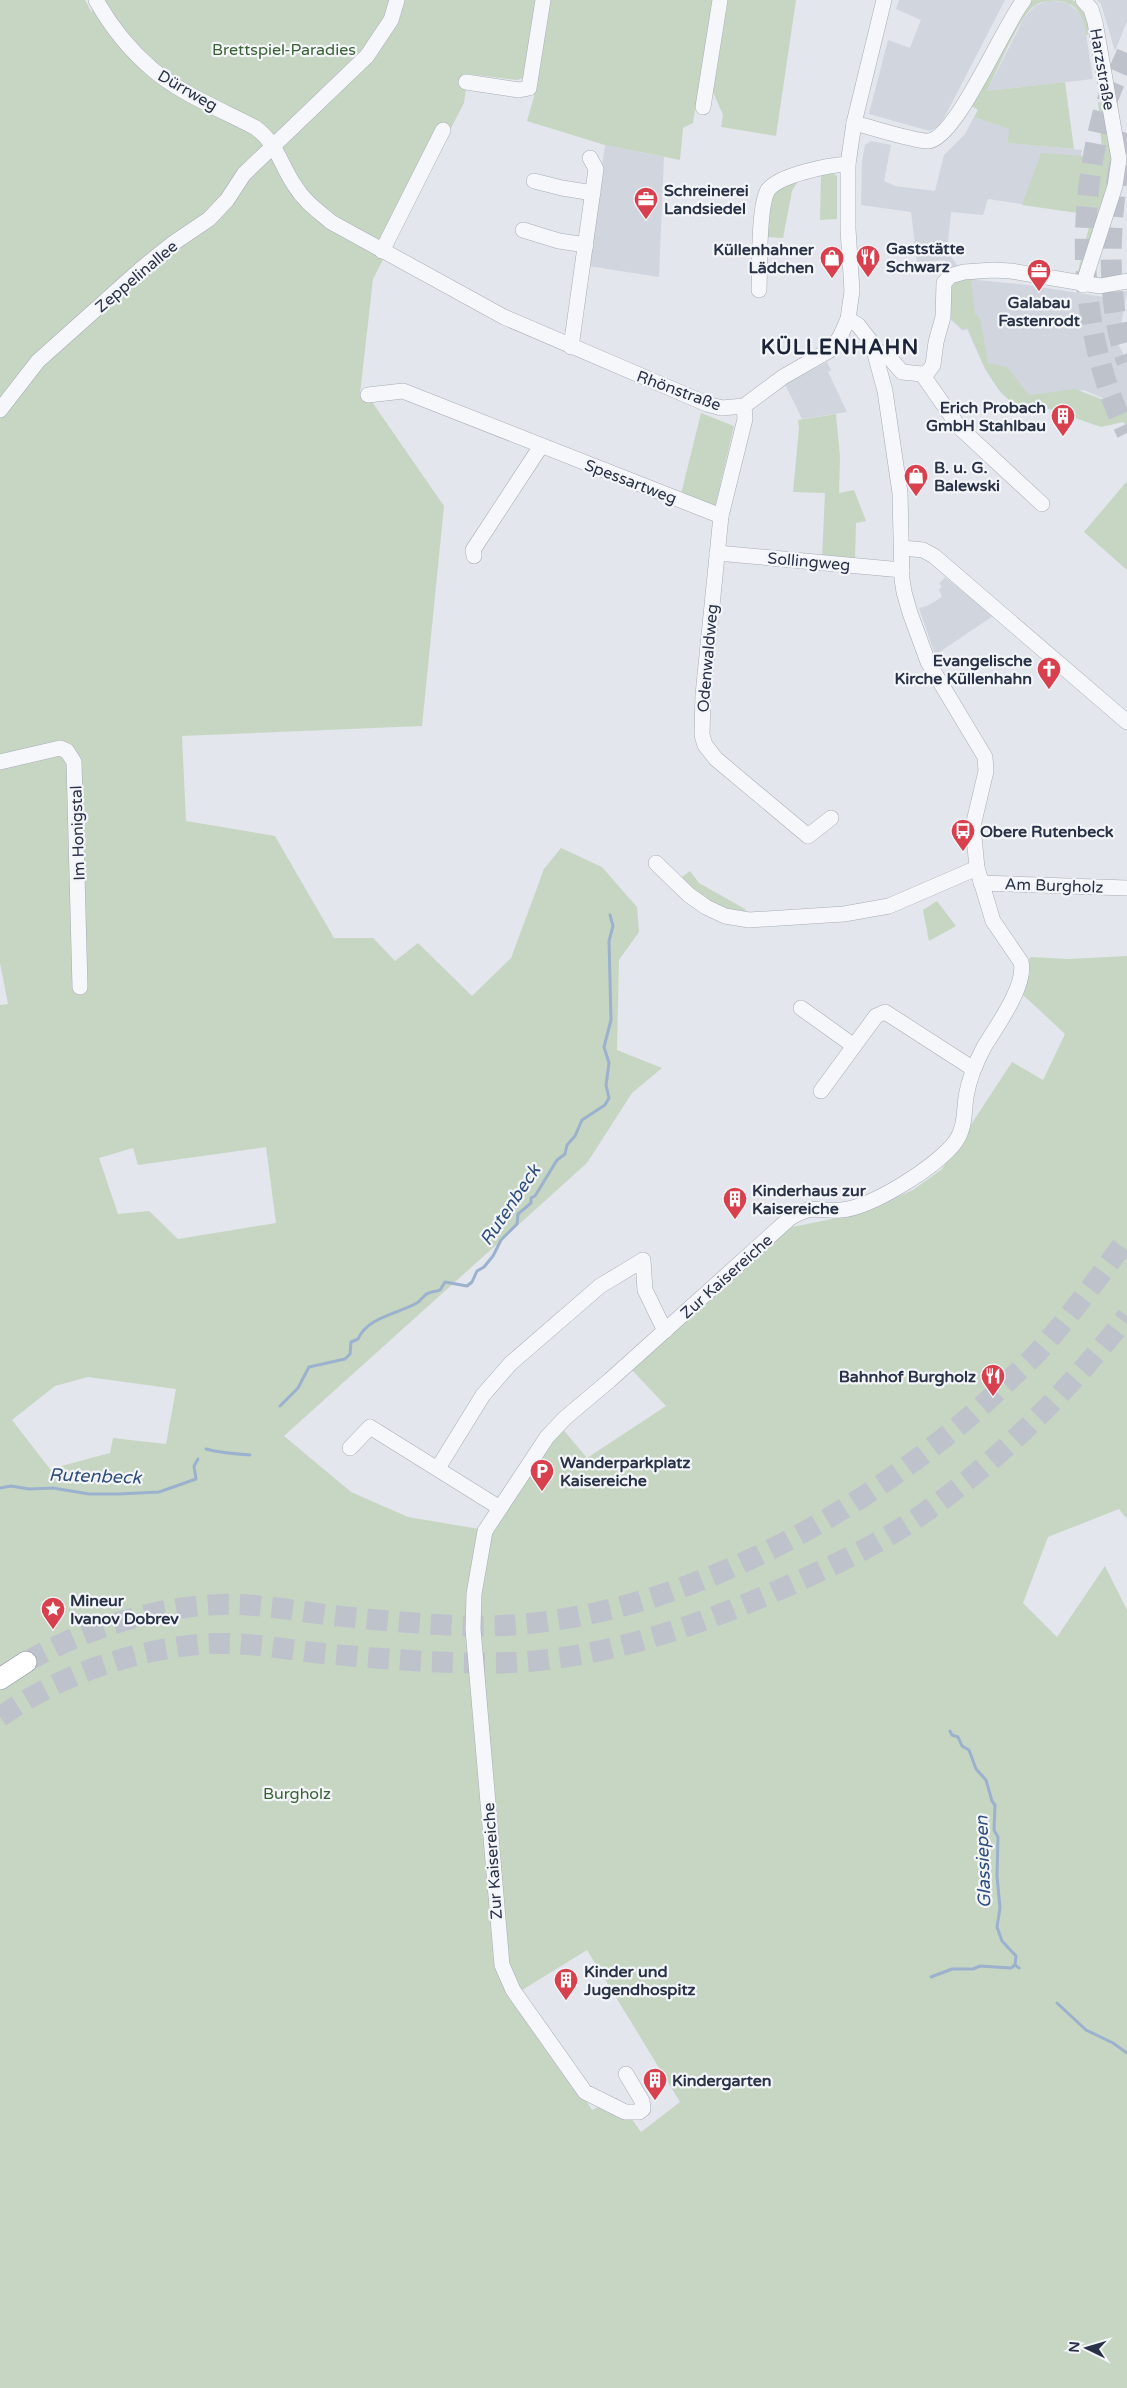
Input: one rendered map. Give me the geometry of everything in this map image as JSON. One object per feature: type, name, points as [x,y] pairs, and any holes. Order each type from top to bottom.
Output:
[{"type":"highway","points":[[0,1679],[26,1662]]},
{"type":"street","name":"Dürrweg","points":[[96,0],[123,38],[152,70],[170,82],[256,128],[274,144]]},
{"type":"street","name":"Zeppelinallee","points":[[0,410],[38,361],[141,269],[172,244],[209,220],[227,200],[244,174],[336,88],[367,56],[391,20],[397,0]]},
{"type":"street","points":[[466,82],[523,91],[529,88],[543,0]]},
{"type":"street","points":[[703,107],[720,0]]},
{"type":"street","points":[[884,0],[854,123],[848,164],[848,229],[852,291],[848,320],[866,334],[875,350],[886,391],[897,460],[902,570],[910,612],[928,662],[985,757],[986,771],[973,826],[977,868],[981,883]]},
{"type":"street","points":[[854,123],[929,141],[943,135],[963,106],[1024,0]]},
{"type":"street","name":"Harzstraße","points":[[1083,0],[1091,9],[1095,22],[1119,159],[1115,186],[1083,284]]},
{"type":"street","points":[[382,251],[442,130]]},
{"type":"street","name":"Rhönstraße","points":[[274,144],[296,188],[309,204],[331,222],[504,317],[707,404],[722,408],[744,406],[782,377],[830,350],[840,337],[848,320]]},
{"type":"street","points":[[571,347],[596,169],[590,158]]},
{"type":"street","points":[[759,290],[763,206],[768,191],[773,185],[792,176],[848,164]]},
{"type":"street","points":[[534,180],[562,188],[593,192]]},
{"type":"street","points":[[523,230],[559,241],[586,245]]},
{"type":"street","points":[[875,350],[888,356],[902,372],[927,373],[933,365],[936,342],[943,317],[944,283],[950,276],[964,272],[1011,271],[1100,286],[1127,281]]},
{"type":"street","points":[[922,374],[959,427],[1042,504]]},
{"type":"street","name":"Spessartweg","points":[[368,394],[403,391],[721,516]]},
{"type":"street","name":"Odenwaldweg","points":[[744,406],[745,420],[721,516],[702,711],[702,735],[710,753],[808,836],[831,818]]},
{"type":"street","points":[[474,556],[473,550],[541,446]]},
{"type":"street","points":[[902,548],[923,550],[934,556],[1127,722]]},
{"type":"street","name":"Sollingweg","points":[[717,553],[902,570]]},
{"type":"street","name":"Im Honigstal","points":[[0,762],[60,748],[67,751],[74,762],[80,987]]},
{"type":"street","points":[[656,863],[689,895],[706,907],[725,916],[749,920],[844,914],[889,906],[977,868]]},
{"type":"street","name":"Am Burgholz","points":[[981,883],[1127,888]]},
{"type":"street","name":"Zur Kaisereiche","points":[[626,2074],[642,2101],[640,2112],[625,2112],[585,2092],[513,1990],[502,1965],[474,1639],[474,1594],[485,1531],[553,1431],[790,1218],[810,1208],[841,1210],[869,1202],[911,1178],[937,1160],[956,1140],[964,1121],[972,1068],[1016,991],[1023,970],[1021,962],[992,921],[981,883]]},
{"type":"street","points":[[800,1008],[854,1046]]},
{"type":"street","points":[[821,1091],[876,1016],[885,1012],[972,1068]]},
{"type":"street","name":"Zur Kaisereiche","points":[[438,1468],[483,1395],[511,1363],[600,1286],[643,1260],[644,1290],[666,1331]]},
{"type":"street","points":[[350,1448],[370,1427],[500,1508]]},
{"type":"shaded area","points":[[899,0],[1005,0],[943,120],[938,127],[930,131],[869,114],[888,40],[910,48],[921,20],[896,9]]},
{"type":"shaded area","points":[[1049,0],[1068,3],[1081,14],[1084,21],[1093,79],[987,91],[1024,18],[1035,6]]},
{"type":"shaded area","points":[[1097,0],[1127,0],[1127,21],[1115,51],[1101,4]]},
{"type":"shaded area","points":[[974,117],[1010,129],[1009,143],[1082,150],[1073,212],[988,199],[983,215],[951,212],[947,251],[957,265],[945,271],[945,260],[917,262],[911,212],[861,205],[862,161],[865,145],[871,141],[891,145],[884,181],[895,186],[935,191],[944,155],[965,134]]},
{"type":"shaded area","points":[[605,145],[664,157],[659,277],[588,266]]},
{"type":"shaded area","points":[[967,279],[1027,285],[1104,297],[1127,291],[1118,344],[1127,360],[1127,409],[1084,390],[1063,393],[1042,412],[1025,412],[1001,393],[985,369],[967,329],[963,331],[948,317]]},
{"type":"shaded area","points":[[827,362],[831,370],[828,372],[847,412],[802,419],[785,384]]},
{"type":"shaded area","points":[[945,577],[993,616],[935,655],[919,608],[927,606],[942,597],[939,590],[942,586],[939,584]]},
{"type":"green space","name":"Burgholz","points":[[0,0],[85,0],[92,13],[92,0],[536,0],[523,78],[517,80],[468,74],[464,103],[373,279],[360,394],[370,399],[444,506],[422,726],[182,736],[186,821],[275,836],[334,938],[373,938],[395,961],[418,943],[472,996],[511,958],[544,869],[561,848],[602,867],[637,907],[639,932],[619,960],[617,1050],[662,1068],[632,1093],[587,1163],[284,1436],[351,1492],[408,1517],[479,1529],[561,1427],[587,1458],[666,1406],[630,1368],[792,1227],[857,1214],[913,1190],[942,1169],[1012,1062],[1043,1080],[1065,1034],[1020,992],[1030,974],[1028,961],[1031,957],[1068,959],[1127,956],[1127,1519],[1119,1509],[1048,1537],[1023,1603],[1057,1637],[1105,1566],[1127,1610],[1127,2388],[0,2388],[0,1005],[8,1004],[0,963]],"holes":[[[266,1147],[276,1223],[178,1239],[149,1211],[118,1214],[99,1158],[133,1148],[138,1165]],[[88,1377],[176,1389],[166,1444],[113,1438],[110,1453],[50,1469],[12,1420],[55,1386]],[[587,1950],[680,2102],[641,2132],[617,2098],[592,2110],[519,1992]]]},
{"type":"green space","points":[[549,0],[713,0],[693,123],[683,128],[680,160],[605,145],[527,121],[534,97]]},
{"type":"green space","points":[[728,0],[796,0],[776,136],[721,127],[723,115],[713,92]]},
{"type":"green space","points":[[1029,0],[1072,0],[1083,10],[1087,18],[1090,34],[1086,35],[1080,14],[1069,4],[1053,1],[1034,6],[1021,22],[987,91],[1065,82],[1074,149],[1008,143],[1009,129],[974,117],[978,110],[970,105]]},
{"type":"green space","points":[[1098,102],[1103,104],[1114,168],[1079,278],[1077,275],[1092,215],[1022,205],[1041,153],[1098,157],[1102,151]]},
{"type":"green space","points":[[832,173],[837,176],[837,219],[820,220],[821,175]]},
{"type":"green space","points":[[798,181],[792,191],[783,238],[766,237],[767,209],[775,192]]},
{"type":"green space","points":[[981,276],[982,279],[971,280],[975,314],[980,318],[988,363],[1007,367],[1029,395],[1075,389],[1127,409],[1127,426],[1123,422],[1101,427],[1049,409],[1033,411],[1019,406],[1007,398],[987,372],[968,328],[963,329],[947,316],[948,288],[954,280]]},
{"type":"green space","points":[[701,413],[734,426],[715,507],[681,494]]},
{"type":"green space","points":[[836,414],[840,457],[839,493],[854,490],[866,521],[856,523],[855,561],[822,558],[825,493],[793,492],[799,428],[798,420]]},
{"type":"green space","points":[[1127,481],[1127,570],[1084,532]]},
{"type":"green space","points":[[690,871],[699,883],[745,909],[747,914],[745,916],[708,901],[704,895],[697,898],[679,879]]},
{"type":"green space","points":[[937,901],[956,926],[929,941],[923,910]]},
{"type":"waterway","name":"Rutenbeck","points":[[280,1406],[298,1388],[309,1367],[345,1359],[350,1354],[351,1342],[358,1339],[376,1321],[417,1303],[427,1294],[440,1290],[445,1282],[467,1286],[472,1282],[477,1271],[484,1267],[493,1256],[501,1240],[517,1224],[518,1214],[531,1203],[531,1198],[535,1196],[557,1160],[565,1154],[567,1145],[575,1136],[582,1120],[605,1105],[609,1098],[606,1085],[609,1063],[604,1047],[611,1020],[609,941],[613,926],[610,915]]},
{"type":"waterway","name":"Rutenbeck","points":[[206,1449],[250,1455]]},
{"type":"waterway","name":"Rutenbeck","points":[[0,1488],[11,1486],[29,1489],[53,1488],[89,1494],[159,1492],[196,1479],[194,1466],[198,1459]]},
{"type":"waterway","name":"Glassiepen","points":[[950,1731],[952,1735],[958,1737],[962,1746],[969,1750],[976,1769],[986,1780],[995,1805],[994,1830],[998,1837],[997,1876],[1000,1908],[997,1927],[1002,1941],[1016,1956],[1015,1965],[1019,1968]]},
{"type":"waterway","points":[[931,1977],[952,1969],[973,1969],[980,1966],[1011,1968],[1015,1965]]},
{"type":"waterway","name":"Glassiepen","points":[[1057,2003],[1086,2030],[1113,2043],[1127,2053]]},
{"type":"tunnel","points":[[1127,53],[1102,117],[1093,156],[1085,237],[1086,278],[1099,358],[1111,396],[1127,433]]},
{"type":"tunnel","points":[[1127,133],[1116,187],[1111,248],[1114,308],[1119,336],[1127,362]]},
{"type":"tunnel","points":[[26,1662],[69,1641],[115,1623],[186,1607],[225,1604],[255,1606],[363,1619],[466,1626],[539,1622],[612,1609],[684,1587],[755,1557],[824,1521],[888,1479],[948,1435],[1038,1352],[1073,1310],[1127,1239]]},
{"type":"tunnel","points":[[0,1717],[44,1690],[92,1669],[142,1654],[193,1645],[240,1644],[318,1653],[421,1661],[462,1663],[524,1662],[606,1649],[647,1639],[687,1626],[765,1596],[865,1549],[910,1523],[980,1470],[1033,1422],[1082,1370],[1127,1316]]},
{"type":"place","name":"Schreinerei Landsiedel","points":[[646,220]]},
{"type":"place","name":"Gaststätte Schwarz","points":[[868,278]]},
{"type":"place","name":"Küllenhahner Lädchen","points":[[832,279]]},
{"type":"place","name":"Galabau Fastenrodt","points":[[1039,292]]},
{"type":"place","name":"Erich Probach GmbH Stahlbau","points":[[1063,437]]},
{"type":"place","name":"B. u. G. Balewski","points":[[916,497]]},
{"type":"place","name":"Evangelische Kirche Küllenhahn","points":[[1049,690]]},
{"type":"place","name":"Obere Rutenbeck","points":[[963,852]]},
{"type":"place","name":"Kinderhaus zur Kaisereiche","points":[[735,1220]]},
{"type":"place","name":"Bahnhof Burgholz","points":[[993,1397]]},
{"type":"place","name":"Wanderparkplatz Kaisereiche","points":[[542,1492]]},
{"type":"place","name":"Mineur Ivanov Dobrev","points":[[53,1630]]},
{"type":"place","name":"Kinder und Jugendhospitz","points":[[566,2001]]},
{"type":"place","name":"Kindergarten","points":[[655,2101]]},
{"type":"district","name":"KÜLLENHAHN","points":[[840,347]]},
{"type":"park label","name":"Brettspiel-Paradies","points":[[284,49]]}]
